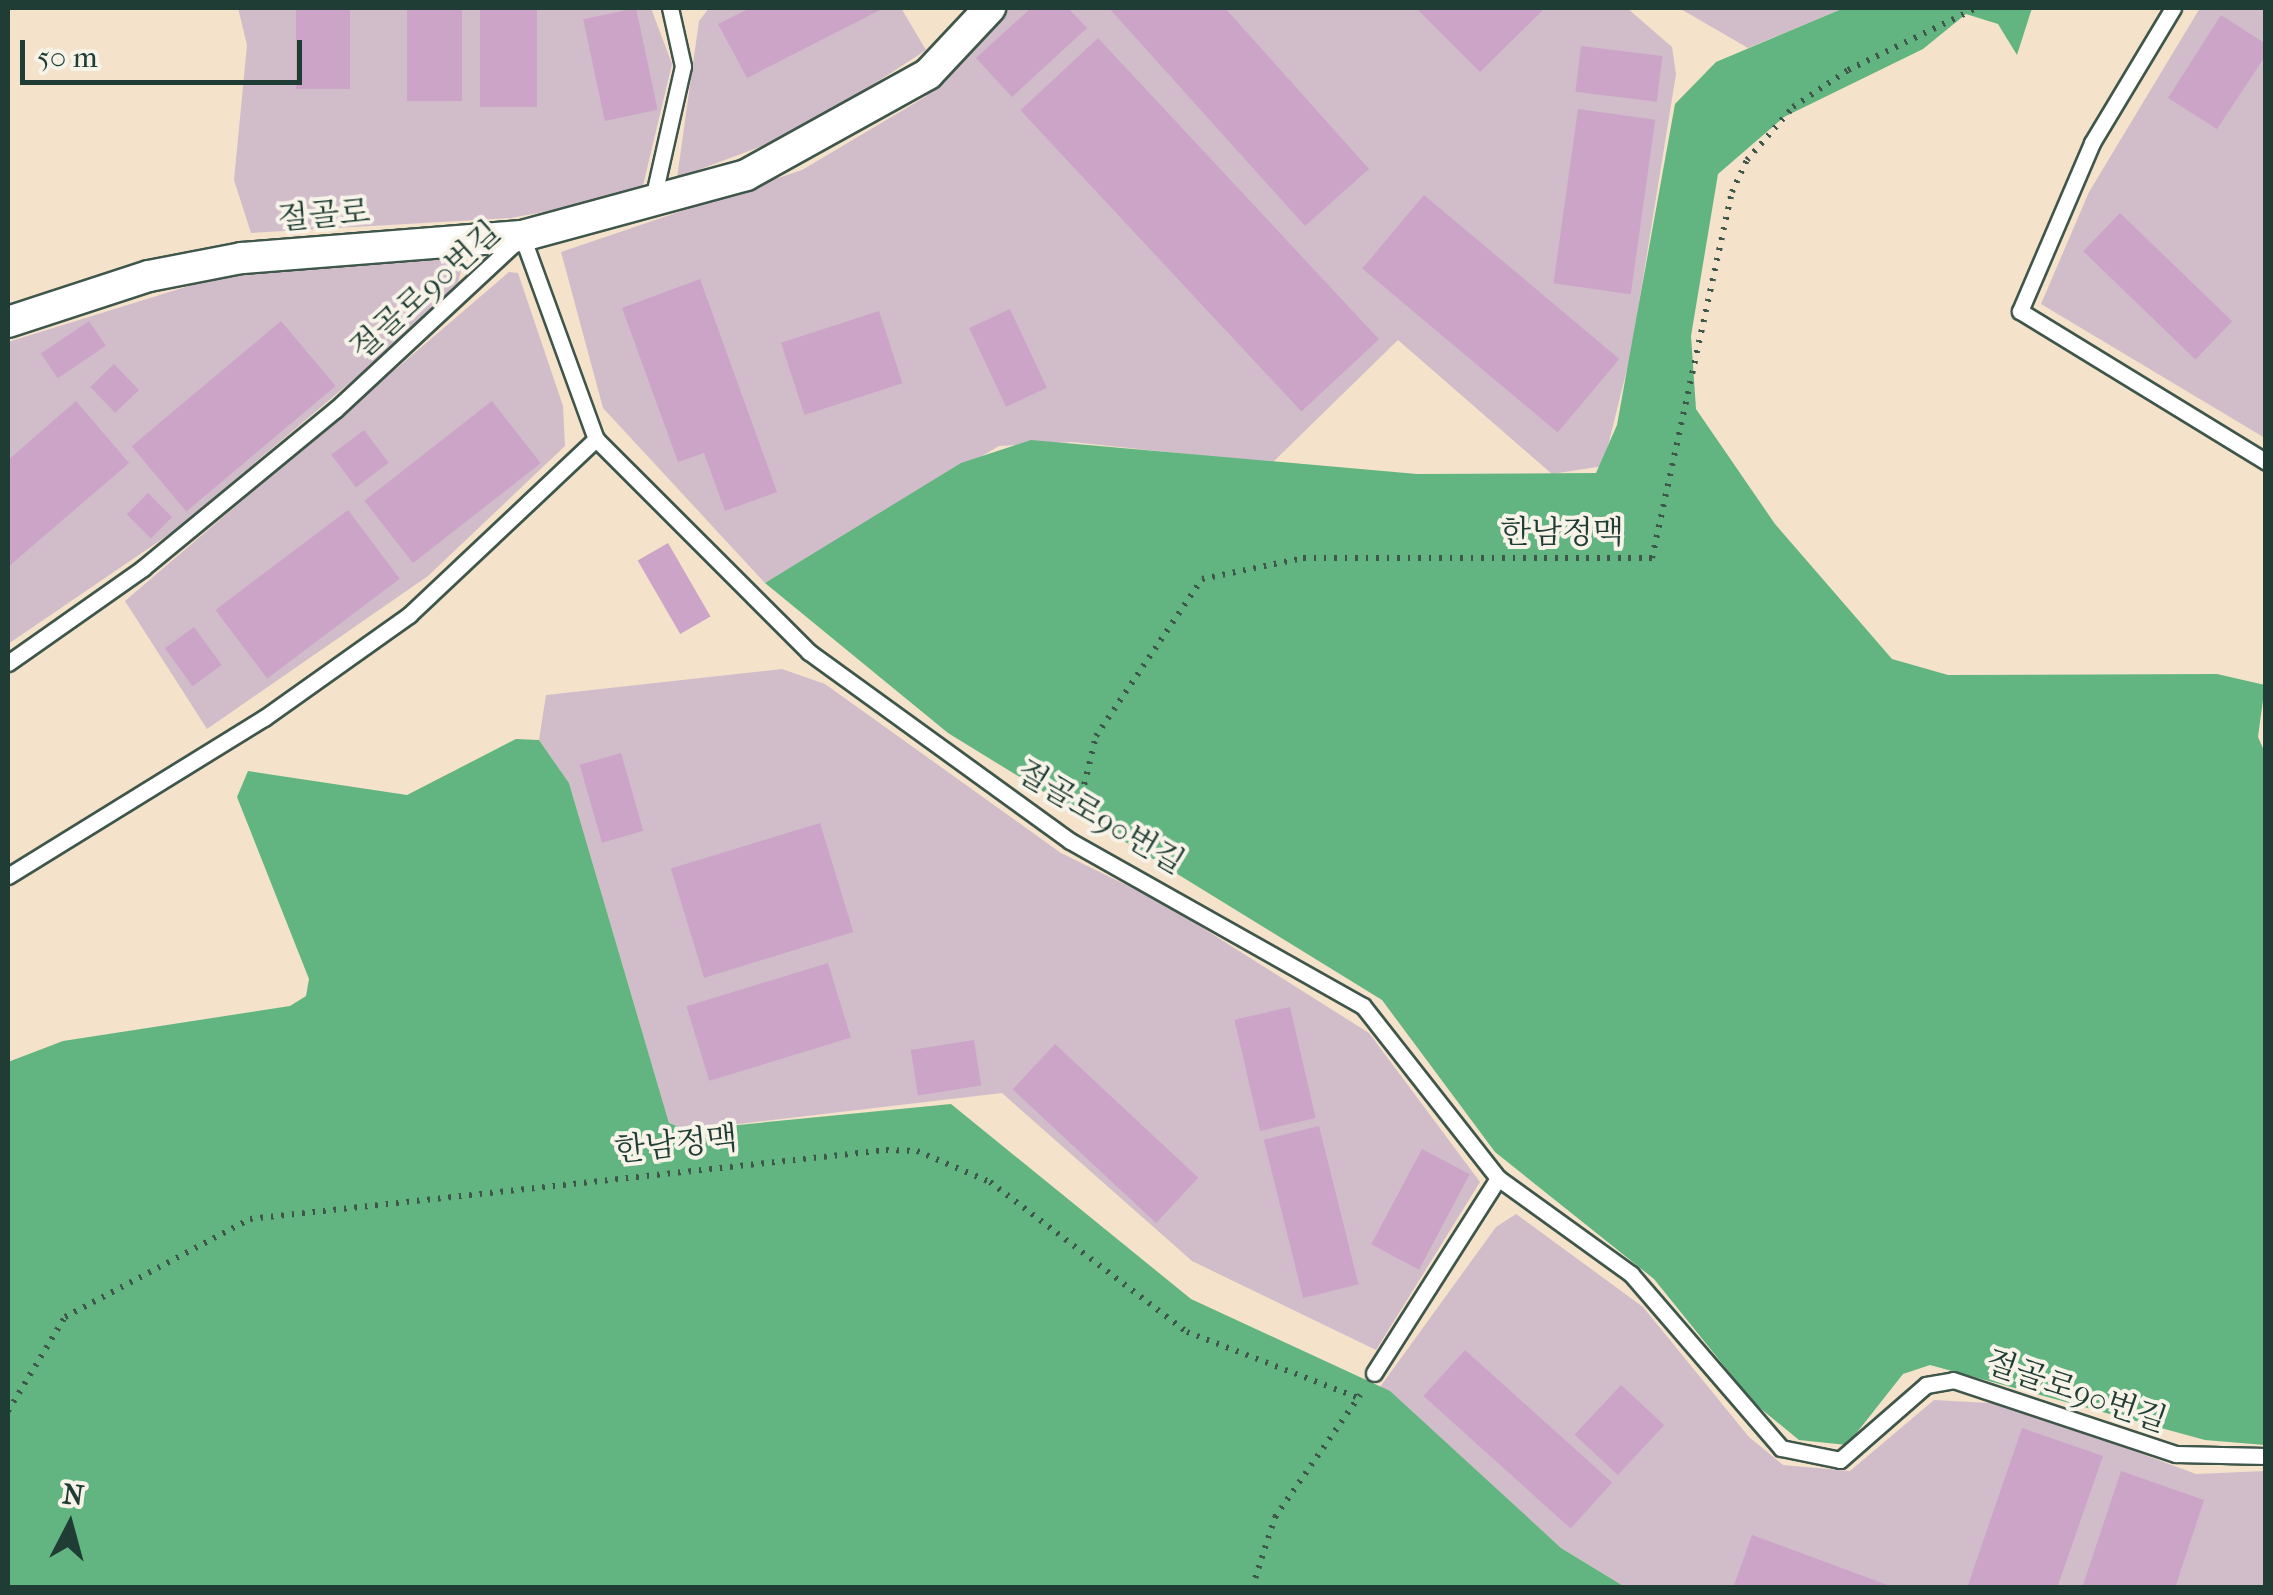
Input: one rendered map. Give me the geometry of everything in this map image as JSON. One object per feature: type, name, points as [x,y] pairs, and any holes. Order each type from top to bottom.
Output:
[{"type":"street","name":"절골로","points":[[8,322],[149,276],[242,258],[522,236],[746,175],[830,135],[928,74],[990,8]]},
{"type":"lane","points":[[652,203],[683,66],[670,8]]},
{"type":"lane","points":[[2173,8],[2092,143],[2020,311],[2266,462]]},
{"type":"lane","name":"절골로90번길","points":[[8,663],[143,568],[306,434],[522,236],[596,439],[809,652],[1070,840],[1363,1006],[1498,1178],[1631,1274],[1745,1413],[1810,1461],[1840,1460],[1926,1384],[1952,1380],[2176,1454],[2266,1456]]},
{"type":"lane","points":[[8,876],[395,625],[596,439]]},
{"type":"lane","points":[[1374,1373],[1498,1178]]},
{"type":"path","name":"한남정맥","points":[[1070,840],[1096,736],[1202,578],[1303,558],[1652,558],[1747,160],[1794,107],[1848,70],[1976,8]]},
{"type":"path","name":"한남정맥","points":[[8,1411],[65,1317],[250,1219],[886,1150],[917,1151],[990,1182],[1187,1332],[1359,1398]]},
{"type":"path","points":[[1252,1588],[1275,1517],[1374,1373]]},
{"type":"shaded area","points":[[238,8],[651,8],[672,64],[641,194],[511,218],[251,233],[234,180],[247,45]]},
{"type":"shaded area","points":[[709,8],[901,8],[926,50],[802,131],[677,178],[699,21]]},
{"type":"shaded area","points":[[1010,8],[1627,8],[1672,47],[1676,74],[1631,353],[1603,466],[1552,474],[1398,340],[1272,463],[1072,442],[999,446],[765,583],[603,408],[561,252],[802,170],[925,97]]},
{"type":"shaded area","points":[[1679,8],[1844,8],[1748,48]]},
{"type":"shaded area","points":[[2200,8],[2265,8],[2265,438],[2041,304],[2089,192]]},
{"type":"shaded area","points":[[451,257],[462,264],[458,285],[390,349],[174,531],[8,644],[8,342],[221,276]]},
{"type":"shaded area","points":[[509,272],[518,273],[563,406],[565,446],[428,576],[207,729],[125,601]]},
{"type":"shaded area","points":[[782,669],[825,684],[1061,853],[1163,903],[1369,1033],[1480,1182],[1376,1350],[1192,1261],[1002,1093],[687,1130],[669,1123],[569,783],[539,740],[546,695]]},
{"type":"shaded area","points":[[1516,1214],[1643,1307],[1749,1437],[1783,1465],[1850,1471],[1934,1400],[2007,1404],[2196,1474],[2265,1471],[2265,1587],[1625,1587],[1561,1548],[1380,1387],[1496,1227]]},
{"type":"green space","points":[[1844,8],[2032,8],[2017,55],[1998,24],[1966,14],[1923,49],[1784,117],[1718,174],[1691,336],[1696,409],[1775,524],[1892,659],[1948,675],[2217,674],[2265,685],[2258,737],[2266,755],[2265,1445],[2205,1440],[1930,1365],[1903,1374],[1847,1445],[1799,1440],[1754,1403],[1654,1279],[1495,1152],[1382,1000],[948,733],[765,583],[961,463],[1031,440],[1417,474],[1596,473],[1617,425],[1675,104],[1716,62]]},
{"type":"green space","points":[[516,739],[539,740],[569,783],[669,1123],[687,1130],[951,1104],[1191,1299],[1390,1391],[1561,1548],[1625,1587],[8,1587],[8,1062],[63,1041],[290,1006],[306,996],[309,979],[237,797],[248,771],[407,795]]},
{"type":"building","points":[[296,8],[350,8],[350,89],[296,89]]},
{"type":"building","points":[[407,8],[462,8],[462,101],[407,101]]},
{"type":"building","points":[[480,8],[537,8],[537,107],[480,107]]},
{"type":"building","points":[[636,8],[658,110],[605,121],[583,19]]},
{"type":"building","points":[[750,8],[884,8],[747,78],[718,24]]},
{"type":"building","points":[[1031,8],[1068,8],[1087,28],[1012,97],[976,58]]},
{"type":"building","points":[[1109,8],[1225,8],[1369,169],[1305,226]]},
{"type":"building","points":[[1416,8],[1545,8],[1480,72]]},
{"type":"building","points":[[2221,15],[2266,44],[2266,55],[2217,129],[2168,98]]},
{"type":"building","points":[[1098,38],[1379,339],[1301,412],[1020,110]]},
{"type":"building","points":[[1581,46],[1662,56],[1657,102],[1575,92]]},
{"type":"building","points":[[1578,109],[1655,120],[1631,294],[1554,283]]},
{"type":"building","points":[[1424,195],[1619,359],[1558,432],[1362,269]]},
{"type":"building","points":[[2120,213],[2232,321],[2195,359],[2083,251]]},
{"type":"building","points":[[700,279],[777,492],[725,511],[704,453],[678,462],[622,308]]},
{"type":"building","points":[[1010,309],[1047,388],[1006,407],[969,328]]},
{"type":"building","points":[[879,311],[902,383],[805,415],[781,343]]},
{"type":"building","points":[[89,321],[106,346],[58,378],[41,353]]},
{"type":"building","points":[[281,321],[336,386],[186,511],[132,446]]},
{"type":"building","points":[[114,364],[139,390],[115,413],[90,387]]},
{"type":"building","points":[[76,401],[129,463],[8,567],[8,460]]},
{"type":"building","points":[[492,401],[541,463],[413,563],[364,501]]},
{"type":"building","points":[[364,430],[389,463],[356,487],[331,455]]},
{"type":"building","points":[[148,493],[172,517],[151,538],[127,514]]},
{"type":"building","points":[[348,510],[400,579],[267,679],[215,610]]},
{"type":"building","points":[[668,543],[710,617],[680,634],[638,560]]},
{"type":"building","points":[[194,627],[222,665],[193,686],[165,648]]},
{"type":"building","points":[[621,753],[643,831],[602,843],[580,765]]},
{"type":"building","points":[[820,823],[853,932],[704,978],[671,869]]},
{"type":"building","points":[[828,963],[851,1038],[709,1081],[686,1006]]},
{"type":"building","points":[[1290,1007],[1316,1118],[1260,1131],[1234,1020]]},
{"type":"building","points":[[974,1040],[981,1085],[918,1095],[911,1050]]},
{"type":"building","points":[[1055,1044],[1198,1178],[1156,1223],[1013,1089]]},
{"type":"building","points":[[1319,1126],[1358,1284],[1303,1298],[1264,1140]]},
{"type":"building","points":[[1422,1149],[1470,1174],[1419,1270],[1371,1244]]},
{"type":"building","points":[[1465,1350],[1612,1482],[1571,1529],[1424,1396]]},
{"type":"building","points":[[1621,1385],[1664,1425],[1618,1475],[1575,1435]]},
{"type":"building","points":[[2022,1428],[2103,1456],[2057,1588],[1967,1588]]},
{"type":"building","points":[[2121,1471],[2204,1500],[2175,1588],[2082,1588]]},
{"type":"building","points":[[1752,1535],[1893,1587],[1893,1588],[1733,1588]]}]
